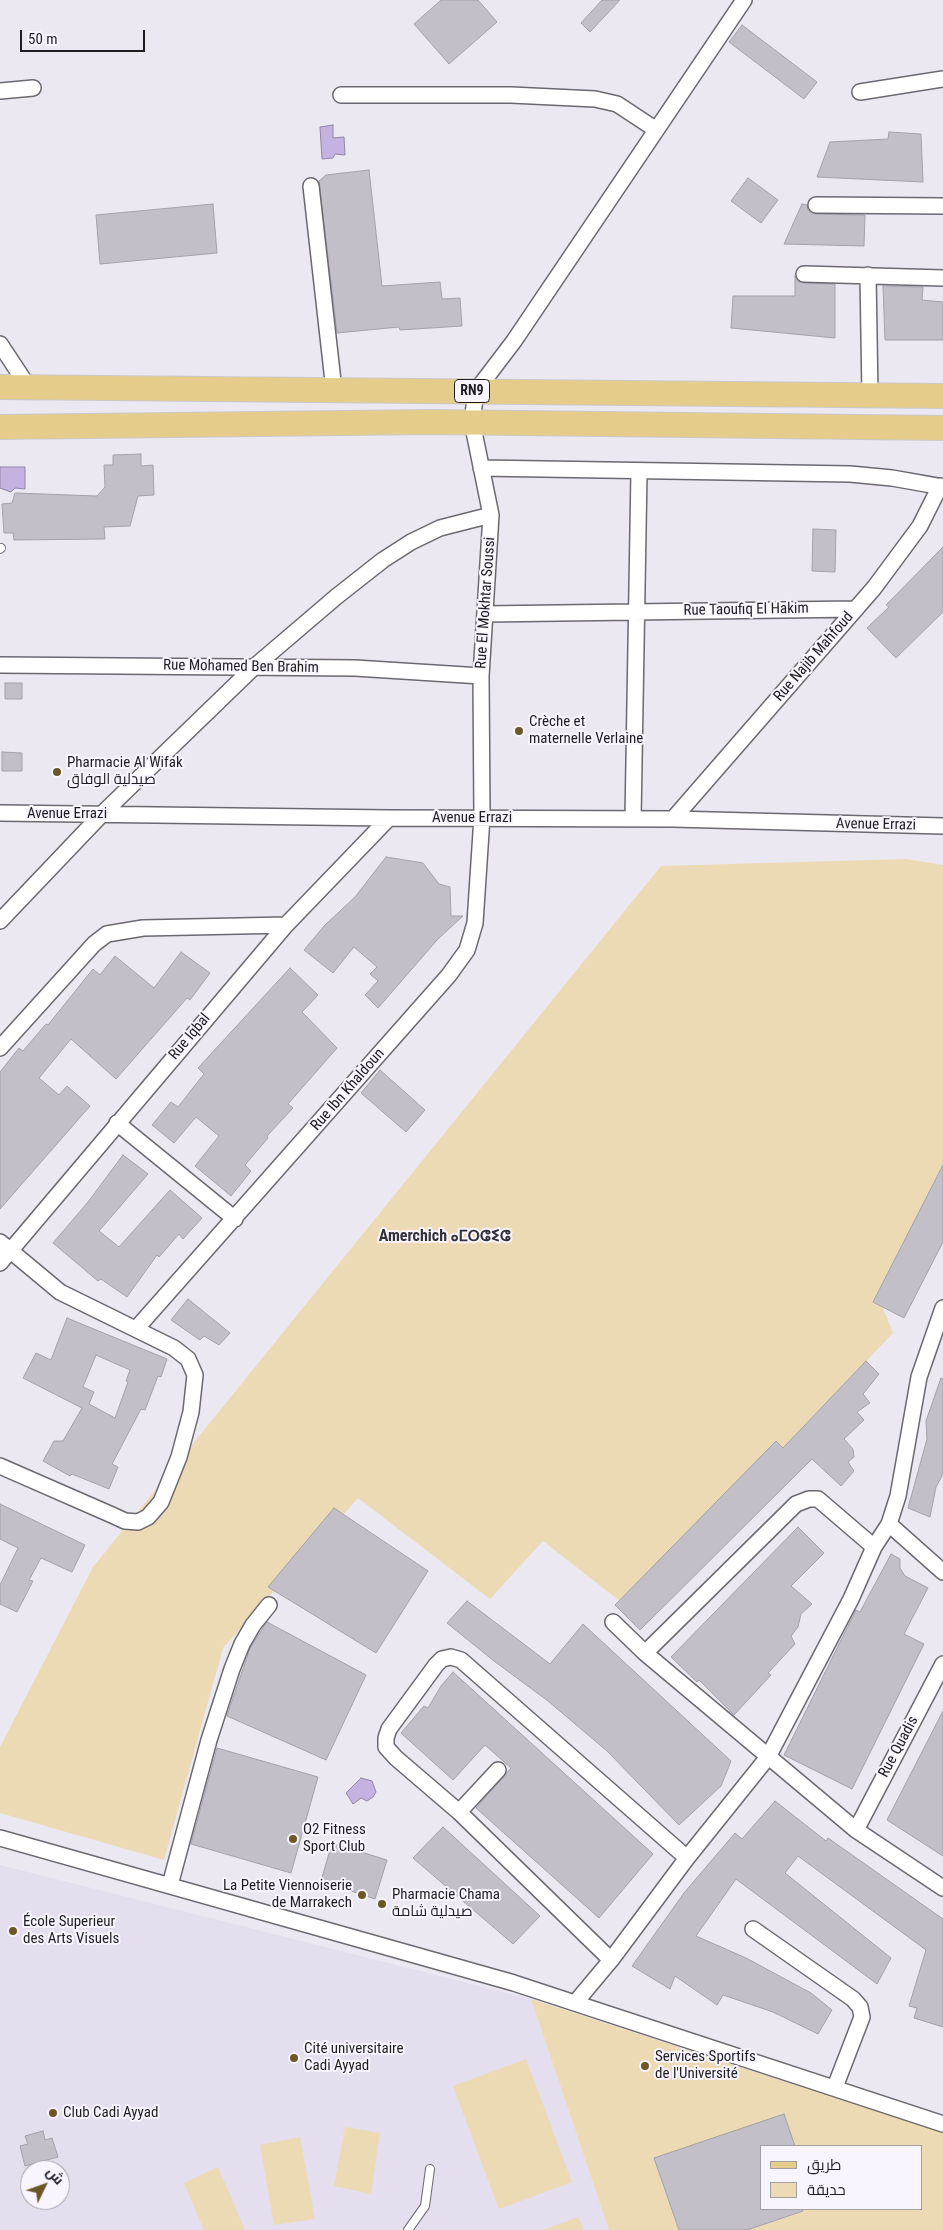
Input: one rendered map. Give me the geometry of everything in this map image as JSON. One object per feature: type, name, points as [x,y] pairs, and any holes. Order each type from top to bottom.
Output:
[{"type":"main road","name":"RN9","points":[[0,387],[476,391],[523,394],[943,396]]},
{"type":"main road","name":"RN9","points":[[0,427],[472,422],[943,428]]},
{"type":"street","points":[[476,391],[514,341],[744,0]]},
{"type":"street","points":[[860,92],[943,79]]},
{"type":"street","points":[[0,91],[33,88]]},
{"type":"street","points":[[341,95],[511,96],[595,99],[617,104],[656,129]]},
{"type":"street","points":[[310,186],[334,390]]},
{"type":"street","points":[[816,205],[943,206]]},
{"type":"street","points":[[804,274],[943,278]]},
{"type":"street","points":[[868,275],[870,396]]},
{"type":"street","points":[[0,344],[29,388]]},
{"type":"street","name":"Rue El Mokhtar Soussi","points":[[476,391],[472,422],[491,515],[481,676],[482,817]]},
{"type":"street","points":[[481,468],[850,474],[942,487]]},
{"type":"street","points":[[633,819],[639,472]]},
{"type":"street","name":"Rue Najib Mahfoud","points":[[673,819],[856,608],[908,544],[942,487]]},
{"type":"street","points":[[0,921],[102,814],[254,667],[383,560],[411,542],[440,528],[491,515]]},
{"type":"street","name":"Rue Taoufiq El Hakim","points":[[485,614],[856,608]]},
{"type":"street","name":"Rue Mohamed Ben Brahim","points":[[0,665],[355,668],[481,676]]},
{"type":"street","name":"Avenue Errazi","points":[[0,813],[389,818],[673,819],[943,826]]},
{"type":"street","name":"Rue Ibn Khaldoun","points":[[136,1329],[449,975],[467,950],[475,923],[482,817]]},
{"type":"street","name":"Rue Iqbal","points":[[0,1263],[5,1246],[117,1123],[286,925],[389,818]]},
{"type":"street","points":[[0,1048],[94,944],[107,934],[143,928],[286,925]]},
{"type":"street","points":[[117,1123],[235,1219]]},
{"type":"street","points":[[0,1466],[125,1521],[138,1522],[148,1517],[161,1502],[179,1457],[191,1412],[195,1375],[188,1359],[174,1348],[60,1292],[5,1246]]},
{"type":"street","points":[[575,2003],[611,1960],[687,1858],[768,1758],[850,1599],[874,1547],[890,1524],[898,1496],[919,1377],[943,1308]]},
{"type":"street","points":[[929,1345],[943,1351]]},
{"type":"street","points":[[645,1653],[796,1504],[809,1499],[818,1500],[874,1547]]},
{"type":"street","points":[[890,1524],[943,1572]]},
{"type":"street","points":[[170,1885],[209,1740],[232,1669],[242,1644],[253,1625],[269,1605]]},
{"type":"street","points":[[613,1622],[645,1653],[856,1830],[943,1888]]},
{"type":"street","points":[[611,1960],[459,1812],[396,1758],[386,1747],[389,1729],[436,1665],[442,1659],[451,1657],[461,1660],[687,1858]]},
{"type":"street","name":"Rue Quadis","points":[[856,1830],[943,1664]]},
{"type":"street","points":[[459,1812],[498,1770]]},
{"type":"street","points":[[0,1838],[170,1885],[575,2003],[943,2124]]},
{"type":"street","points":[[753,1929],[853,1999],[860,2007],[862,2017],[835,2087]]},
{"type":"lane","points":[[408,2230],[425,2206],[430,2169]]},
{"type":"shaded area","points":[[333,125],[333,138],[344,137],[345,155],[335,154],[333,158],[322,159],[320,127]]},
{"type":"shaded area","points":[[0,467],[25,467],[25,489],[15,488],[11,492],[0,488]]},
{"type":"shaded area","points":[[361,1778],[372,1781],[376,1792],[367,1801],[361,1798],[353,1804],[346,1793]]},
{"type":"shaded area","name":"Cité universitaire Cadi Ayyad","points":[[0,1865],[531,1999],[609,2230],[0,2230]]},
{"type":"green space","points":[[906,859],[943,865],[943,1167],[878,1296],[893,1333],[791,1440],[625,1605],[543,1541],[490,1599],[358,1498],[223,1648],[164,1860],[0,1813],[0,1747],[93,1567],[661,866]]},
{"type":"green space","name":"Services Sportifs de l'Université","points":[[531,1999],[943,2133],[943,2230],[609,2230]]},
{"type":"green space","points":[[526,2059],[572,2182],[499,2209],[453,2086]]},
{"type":"green space","points":[[345,2127],[380,2133],[371,2194],[334,2186]]},
{"type":"green space","points":[[300,2137],[315,2219],[274,2225],[260,2145]]},
{"type":"green space","points":[[218,2167],[245,2230],[204,2230],[184,2183]]},
{"type":"green space","points":[[578,2217],[583,2230],[543,2230]]},
{"type":"building","points":[[441,0],[478,0],[497,22],[449,64],[414,24]]},
{"type":"building","points":[[602,0],[620,0],[590,32],[581,23]]},
{"type":"building","points":[[742,25],[817,82],[804,99],[729,42]]},
{"type":"building","points":[[889,132],[921,134],[923,182],[817,177],[830,142],[888,139]]},
{"type":"building","points":[[369,170],[382,286],[440,282],[442,299],[460,298],[462,326],[400,330],[399,327],[337,333],[319,181],[326,175]]},
{"type":"building","points":[[748,178],[778,200],[761,223],[731,201]]},
{"type":"building","points":[[213,204],[217,253],[100,264],[96,215]]},
{"type":"building","points":[[802,204],[807,205],[808,210],[815,214],[865,215],[864,246],[784,244]]},
{"type":"building","points":[[795,276],[799,282],[803,283],[835,284],[835,338],[731,328],[733,296],[795,296]]},
{"type":"building","points":[[883,286],[923,287],[922,300],[943,302],[943,340],[885,340]]},
{"type":"building","points":[[141,454],[141,466],[153,465],[154,495],[138,496],[130,526],[104,527],[105,539],[14,540],[13,533],[4,533],[2,504],[12,503],[15,493],[97,496],[105,487],[104,465],[113,465],[113,455]]},
{"type":"building","points":[[813,529],[836,530],[835,572],[812,571]]},
{"type":"building","points":[[943,547],[943,612],[896,658],[867,628],[889,607],[886,605]]},
{"type":"building","points":[[5,683],[22,683],[22,699],[5,699]]},
{"type":"building","points":[[2,752],[22,753],[22,771],[2,771]]},
{"type":"building","points":[[386,857],[423,863],[439,884],[450,887],[451,916],[463,916],[438,939],[378,1008],[365,995],[378,981],[370,974],[377,967],[354,947],[333,973],[304,950],[325,925],[355,897]]},
{"type":"building","points":[[181,952],[210,973],[190,1000],[187,998],[116,1079],[71,1039],[39,1078],[59,1095],[67,1086],[90,1106],[0,1209],[0,1072],[19,1048],[23,1051],[46,1024],[48,1025],[93,969],[100,975],[115,956],[154,988]]},
{"type":"building","points":[[290,968],[318,995],[302,1012],[337,1048],[288,1104],[293,1108],[267,1136],[268,1138],[245,1165],[251,1171],[231,1196],[195,1166],[219,1136],[196,1117],[174,1143],[152,1125],[171,1102],[178,1107],[204,1074],[198,1068]]},
{"type":"building","points":[[380,1070],[425,1110],[406,1132],[361,1093]]},
{"type":"building","points":[[123,1155],[148,1174],[99,1231],[119,1247],[170,1190],[202,1218],[183,1239],[179,1234],[159,1257],[157,1255],[127,1297],[101,1279],[98,1281],[53,1243],[88,1202]]},
{"type":"building","points":[[943,1165],[943,1242],[904,1318],[873,1302]]},
{"type":"building","points":[[188,1299],[230,1333],[219,1345],[204,1336],[200,1340],[171,1320]]},
{"type":"building","points":[[67,1318],[167,1359],[161,1377],[158,1376],[145,1410],[141,1409],[112,1464],[118,1467],[109,1489],[72,1474],[70,1476],[43,1461],[54,1441],[63,1441],[82,1408],[23,1378],[36,1353],[51,1360]],"holes":[[[96,1355],[130,1370],[126,1381],[128,1382],[115,1418],[89,1404],[94,1392],[83,1387]]]},
{"type":"building","points":[[866,1361],[879,1374],[863,1394],[870,1403],[857,1412],[864,1420],[844,1439],[853,1449],[854,1457],[848,1462],[854,1471],[841,1486],[812,1459],[640,1630],[615,1605],[776,1441],[783,1448]]},
{"type":"building","points":[[941,1378],[943,1379],[943,1474],[936,1487],[930,1517],[908,1508],[927,1439],[926,1421]]},
{"type":"building","points":[[0,1504],[85,1545],[72,1572],[41,1558],[29,1580],[33,1581],[17,1612],[0,1604],[0,1585],[18,1548],[0,1539]]},
{"type":"building","points":[[334,1508],[428,1571],[376,1653],[268,1587]]},
{"type":"building","points":[[798,1527],[824,1553],[791,1586],[812,1604],[801,1614],[798,1627],[791,1636],[795,1644],[768,1673],[771,1675],[734,1715],[699,1680],[697,1682],[671,1657]]},
{"type":"building","points":[[891,1554],[900,1559],[900,1568],[905,1576],[928,1588],[904,1634],[924,1644],[852,1789],[784,1755],[856,1610],[860,1612]]},
{"type":"building","points":[[467,1601],[550,1664],[583,1624],[731,1761],[721,1786],[679,1825],[607,1751],[548,1701],[447,1623]]},
{"type":"building","points":[[267,1622],[366,1675],[326,1760],[227,1716],[250,1648]]},
{"type":"building","points":[[453,1672],[653,1854],[599,1918],[476,1808],[511,1768],[485,1745],[453,1780],[401,1733],[424,1706],[428,1708],[441,1686]]},
{"type":"building","points":[[943,1711],[943,1856],[887,1820]]},
{"type":"building","points":[[217,1748],[318,1777],[291,1873],[191,1844]]},
{"type":"building","points":[[775,1801],[826,1841],[828,1838],[943,1919],[943,2027],[914,2018],[917,2008],[909,2006],[926,1950],[798,1856],[785,1873],[891,1958],[877,1984],[736,1879],[696,1936],[746,1958],[811,1993],[832,2010],[818,2034],[773,2012],[723,1995],[717,2005],[675,1976],[670,1989],[632,1966],[684,1893],[735,1833],[742,1839]]},
{"type":"building","points":[[443,1827],[540,1916],[513,1944],[413,1858]]},
{"type":"building","points":[[332,1843],[387,1860],[375,1899],[321,1881]]},
{"type":"building","points":[[784,2114],[795,2145],[760,2145],[760,2210],[803,2211],[747,2230],[679,2230],[654,2158]]},
{"type":"building","points":[[43,2131],[45,2140],[52,2138],[58,2157],[47,2160],[24,2160],[20,2146],[28,2144],[25,2136]]},
{"type":"place","name":"Crèche et maternelle Verlaine","points":[[519,731]]},
{"type":"place","name":"Pharmacie Al Wifak صيدلية الوفاق","points":[[57,772]]},
{"type":"place","name":"O2 Fitness Sport Club","points":[[293,1839]]},
{"type":"place","name":"La Petite Viennoiserie de Marrakech","points":[[362,1895]]},
{"type":"place","name":"Pharmacie Chama صيدلية شامة","points":[[382,1904]]},
{"type":"place","name":"École Superieur des Arts Visuels","points":[[13,1931]]},
{"type":"place","name":"Cité universitaire Cadi Ayyad","points":[[294,2058]]},
{"type":"place","name":"Services Sportifs de l'Université","points":[[645,2066]]},
{"type":"place","name":"Club Cadi Ayyad","points":[[53,2113]]},
{"type":"district","name":"Amerchich ⴰⵎⵔⵛⵉⵛ","points":[[445,1237]]}]
